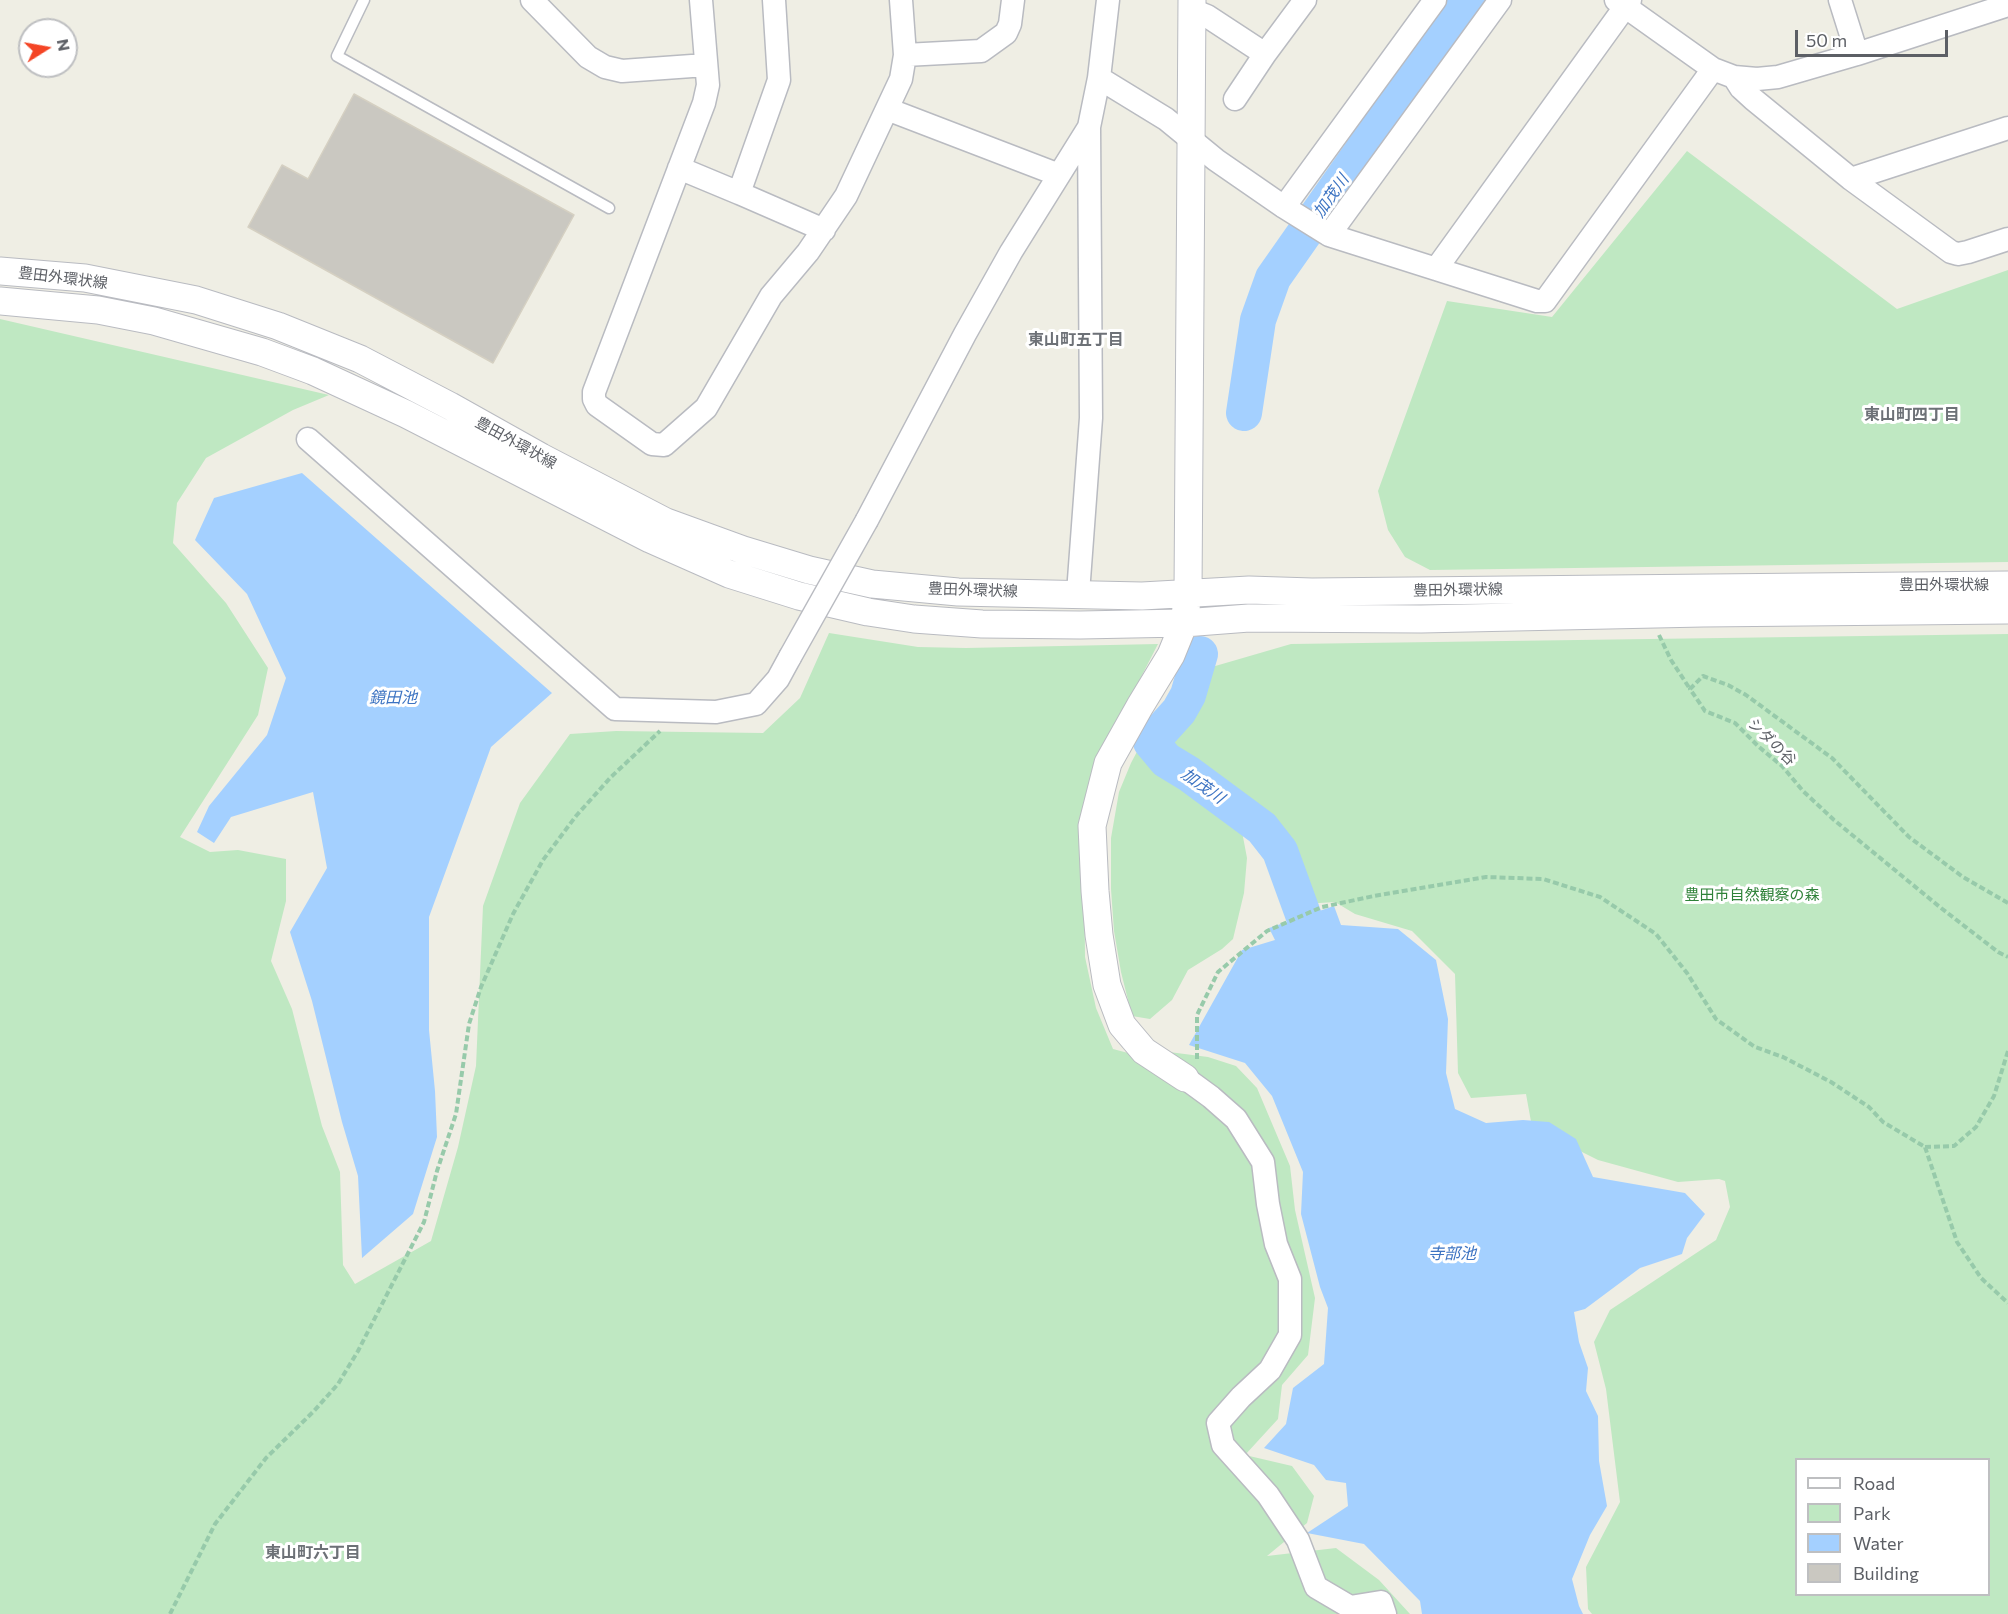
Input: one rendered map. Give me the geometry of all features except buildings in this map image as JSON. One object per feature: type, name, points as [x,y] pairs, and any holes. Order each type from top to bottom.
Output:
[{"type":"street","points":[[532,0],[588,57],[605,67],[622,71],[706,64]]},
{"type":"street","points":[[700,0],[708,85],[704,103],[594,392],[597,405],[652,444],[664,445],[706,408],[771,296],[808,252],[846,196],[901,79],[905,54],[901,0]]},
{"type":"street","points":[[739,193],[779,80],[774,0]]},
{"type":"street","points":[[905,54],[981,51],[1006,33],[1011,24],[1013,0]]},
{"type":"street","points":[[1078,593],[1091,418],[1089,127],[1099,78],[1108,0]]},
{"type":"street","points":[[1235,99],[1305,0]]},
{"type":"street","points":[[1285,208],[1435,0]]},
{"type":"street","points":[[1328,234],[1500,0]]},
{"type":"street","points":[[1840,0],[1857,54]]},
{"type":"street","points":[[1436,269],[1624,2],[1713,69],[1734,77],[1757,80],[1778,77],[1857,54],[2008,5]]},
{"type":"street","points":[[1192,5],[1265,54]]},
{"type":"street","points":[[1192,5],[1188,593],[1184,623],[1172,655],[1108,763],[1092,826],[1099,935],[1107,986],[1122,1025],[1144,1051],[1211,1097],[1236,1119],[1263,1162],[1276,1244],[1290,1279],[1290,1335],[1270,1370],[1241,1396],[1218,1423],[1223,1445],[1268,1496],[1298,1540],[1316,1587],[1350,1607],[1381,1602],[1385,1614]]},
{"type":"street","points":[[1099,78],[1166,118],[1190,139],[1285,208],[1328,234],[1537,301],[1545,301],[1713,69]]},
{"type":"street","points":[[1734,77],[1741,88],[1753,99],[1851,179],[1951,252],[1958,254],[2008,239]]},
{"type":"street","points":[[887,109],[1059,176]]},
{"type":"street","points":[[308,439],[615,709],[716,712],[756,704],[778,679],[867,520],[970,324],[1011,252],[1089,127]]},
{"type":"street","points":[[1851,179],[2008,128]]},
{"type":"street","points":[[679,168],[824,230]]},
{"type":"street","name":"豊田外環状線","points":[[0,271],[85,278],[196,300],[278,326],[360,359],[666,522],[743,550],[809,570],[872,584],[958,592],[1142,596],[1249,590],[1311,592],[2008,585]]},
{"type":"street","name":"豊田外環状線","points":[[0,301],[98,310],[154,321],[210,335],[272,356],[313,371],[406,414],[650,539],[729,574],[799,596],[868,612],[914,619],[982,624],[1080,625],[1184,623],[1249,618],[1421,619],[2008,610]]},
{"type":"lane","points":[[364,0],[337,56],[609,208]]},
{"type":"path","points":[[1658,633],[1671,660],[1690,689]]},
{"type":"path","name":"シダの谷","points":[[2008,903],[1963,876],[1909,837],[1832,758],[1746,695],[1728,685],[1703,676],[1690,689],[1705,711],[1735,723],[1782,766],[1803,791],[1834,820],[1941,908],[1998,952],[2008,957]]},
{"type":"path","points":[[170,1614],[215,1524],[266,1458],[338,1384],[358,1351],[424,1222],[456,1114],[469,1024],[481,987],[513,914],[538,869],[576,816],[611,777],[681,712]]},
{"type":"path","points":[[1185,1078],[1197,1063],[1197,1015],[1218,972],[1268,931],[1322,907],[1486,877],[1543,879],[1600,897],[1656,934],[1687,972],[1716,1019],[1755,1047],[1783,1057],[1831,1082],[1869,1107],[1883,1122],[1925,1147],[1954,1146],[1976,1127],[1994,1096],[2008,1051]]},
{"type":"path","points":[[1925,1147],[1957,1242],[1980,1278],[2008,1303]]},
{"type":"green space","points":[[1687,151],[1897,309],[2008,270],[2008,562],[1430,570],[1405,557],[1388,530],[1378,491],[1447,301],[1552,317]]},
{"type":"green space","points":[[0,319],[329,395],[293,410],[206,458],[177,503],[173,543],[226,603],[268,668],[258,715],[180,837],[210,852],[238,850],[286,859],[286,901],[271,961],[292,1009],[322,1126],[340,1172],[343,1265],[355,1284],[431,1241],[458,1147],[476,1066],[483,906],[520,803],[570,734],[616,731],[763,733],[800,698],[829,633],[918,647],[1158,644],[1102,753],[1084,838],[1085,957],[1096,1008],[1113,1049],[1143,1057],[1169,1052],[1208,1057],[1236,1066],[1257,1088],[1290,1166],[1295,1210],[1315,1298],[1308,1355],[1282,1385],[1278,1419],[1245,1455],[1292,1466],[1314,1496],[1307,1523],[1267,1556],[1336,1548],[1379,1580],[1410,1614],[0,1614]]},
{"type":"green space","name":"豊田市自然観察の森","points":[[2008,634],[2008,1614],[1592,1614],[1588,1609],[1586,1567],[1620,1502],[1606,1389],[1594,1342],[1610,1310],[1716,1240],[1730,1207],[1725,1181],[1719,1179],[1678,1182],[1598,1160],[1532,1127],[1526,1094],[1471,1098],[1458,1073],[1455,974],[1412,931],[1355,914],[1335,902],[1304,904],[1302,892],[1281,840],[1265,819],[1162,741],[1166,732],[1196,694],[1205,669],[1291,644]]},
{"type":"green space","points":[[1140,746],[1240,821],[1247,858],[1244,893],[1233,939],[1222,949],[1188,970],[1172,1000],[1150,1019],[1132,1016],[1114,931],[1111,889],[1111,838],[1119,792]]},
{"type":"water","name":"鏡田池","points":[[302,473],[552,693],[491,747],[429,917],[429,1030],[437,1137],[413,1214],[362,1258],[358,1176],[312,1001],[290,932],[327,868],[313,792],[231,817],[214,843],[197,832],[209,806],[267,735],[286,678],[247,594],[195,540],[214,498]]},
{"type":"water","name":"寺部池","points":[[1334,906],[1341,925],[1398,929],[1436,960],[1448,1019],[1446,1073],[1455,1109],[1486,1123],[1523,1120],[1549,1122],[1576,1139],[1593,1177],[1685,1193],[1705,1214],[1687,1238],[1682,1254],[1640,1268],[1585,1309],[1574,1312],[1579,1342],[1588,1368],[1586,1391],[1598,1416],[1599,1461],[1607,1506],[1590,1535],[1572,1579],[1583,1614],[1422,1614],[1420,1601],[1364,1544],[1307,1533],[1348,1506],[1346,1483],[1326,1480],[1314,1465],[1264,1448],[1286,1424],[1293,1388],[1324,1364],[1328,1308],[1320,1287],[1301,1214],[1303,1172],[1272,1096],[1245,1063],[1189,1045],[1242,950],[1275,940],[1269,928]]},
{"type":"waterway","name":"加茂川","points":[[1244,413],[1258,320],[1273,278],[1468,0]]},
{"type":"waterway","name":"加茂川","points":[[1200,654],[1188,695],[1179,711],[1151,742],[1166,760],[1189,774],[1262,828],[1280,851],[1304,917]]},
{"type":"district","name":"東山町五丁目","points":[[1076,340]]},
{"type":"district","name":"東山町四丁目","points":[[1912,415]]},
{"type":"district","name":"東山町六丁目","points":[[313,1553]]}]
